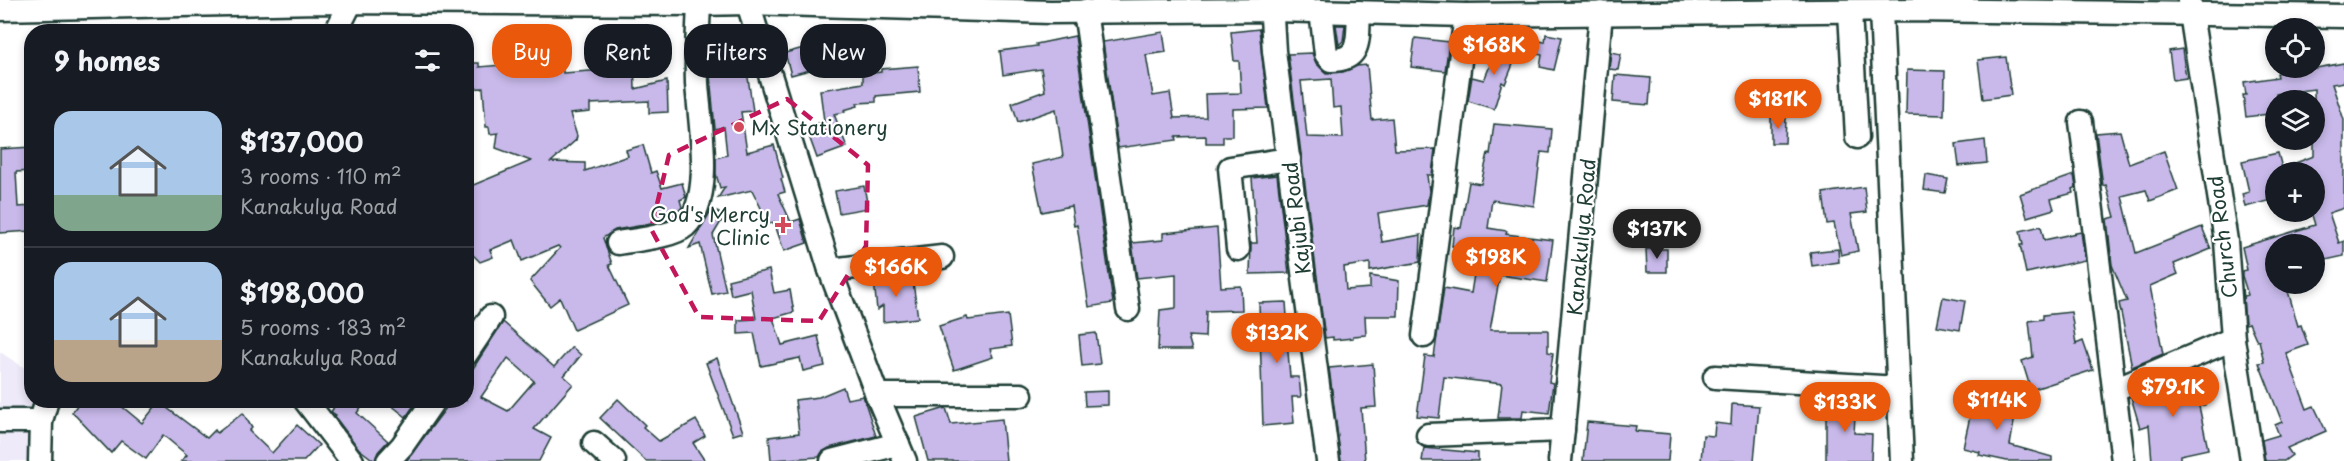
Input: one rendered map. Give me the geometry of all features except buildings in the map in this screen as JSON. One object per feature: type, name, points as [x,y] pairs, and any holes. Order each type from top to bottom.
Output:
[{"type":"street","points":[[0,9],[319,1],[699,4],[748,1],[1050,6],[1085,11],[1135,5],[1272,5],[1321,11],[1359,12],[1395,6],[1466,15],[1503,7],[1601,13],[1850,12],[1881,11],[1913,5],[2189,7],[2344,16]]},
{"type":"street","points":[[748,1],[830,270],[901,453],[832,461]]},
{"type":"street","points":[[340,24],[351,2]]},
{"type":"street","points":[[618,243],[672,232],[683,227],[698,207],[702,164],[697,81],[699,4]]},
{"type":"street","name":"Kajubi Road","points":[[1272,5],[1274,51],[1328,461]]},
{"type":"street","name":"Church Road","points":[[2189,7],[2226,241],[2233,339],[2252,461]]},
{"type":"street","points":[[1085,11],[1128,309]]},
{"type":"street","points":[[1321,11],[1326,54],[1331,60],[1344,60],[1350,57],[1355,50],[1359,12]]},
{"type":"street","points":[[1881,11],[1902,461]]},
{"type":"street","points":[[1850,12],[1857,137]]},
{"type":"street","name":"Kanakulya Road","points":[[1560,461],[1601,13]]},
{"type":"street","points":[[1424,336],[1466,15]]},
{"type":"street","points":[[2081,122],[2123,461]]},
{"type":"street","points":[[1238,249],[1230,168],[1289,159]]},
{"type":"street","points":[[830,270],[942,257]]},
{"type":"street","points":[[474,342],[491,317]]},
{"type":"street","points":[[2115,389],[2233,339]]},
{"type":"street","points":[[1715,376],[1898,388]]},
{"type":"street","points":[[877,395],[1021,395]]},
{"type":"street","points":[[311,408],[352,461]]},
{"type":"street","points":[[388,461],[402,446],[428,408]]},
{"type":"street","points":[[0,421],[44,411],[40,461]]},
{"type":"street","points":[[1428,435],[1563,430]]},
{"type":"street","points":[[594,443],[614,461]]},
{"type":"highlighted area","points":[[787,99],[868,165],[866,246],[819,321],[699,317],[651,229],[669,155]]},
{"type":"shaded area","points":[[0,352],[24,367],[24,408],[38,408],[34,461],[0,461]]},
{"type":"place","name":"Mx Stationery","points":[[739,127]]},
{"type":"place","name":"God's Mercy Clinic","points":[[783,225]]}]
